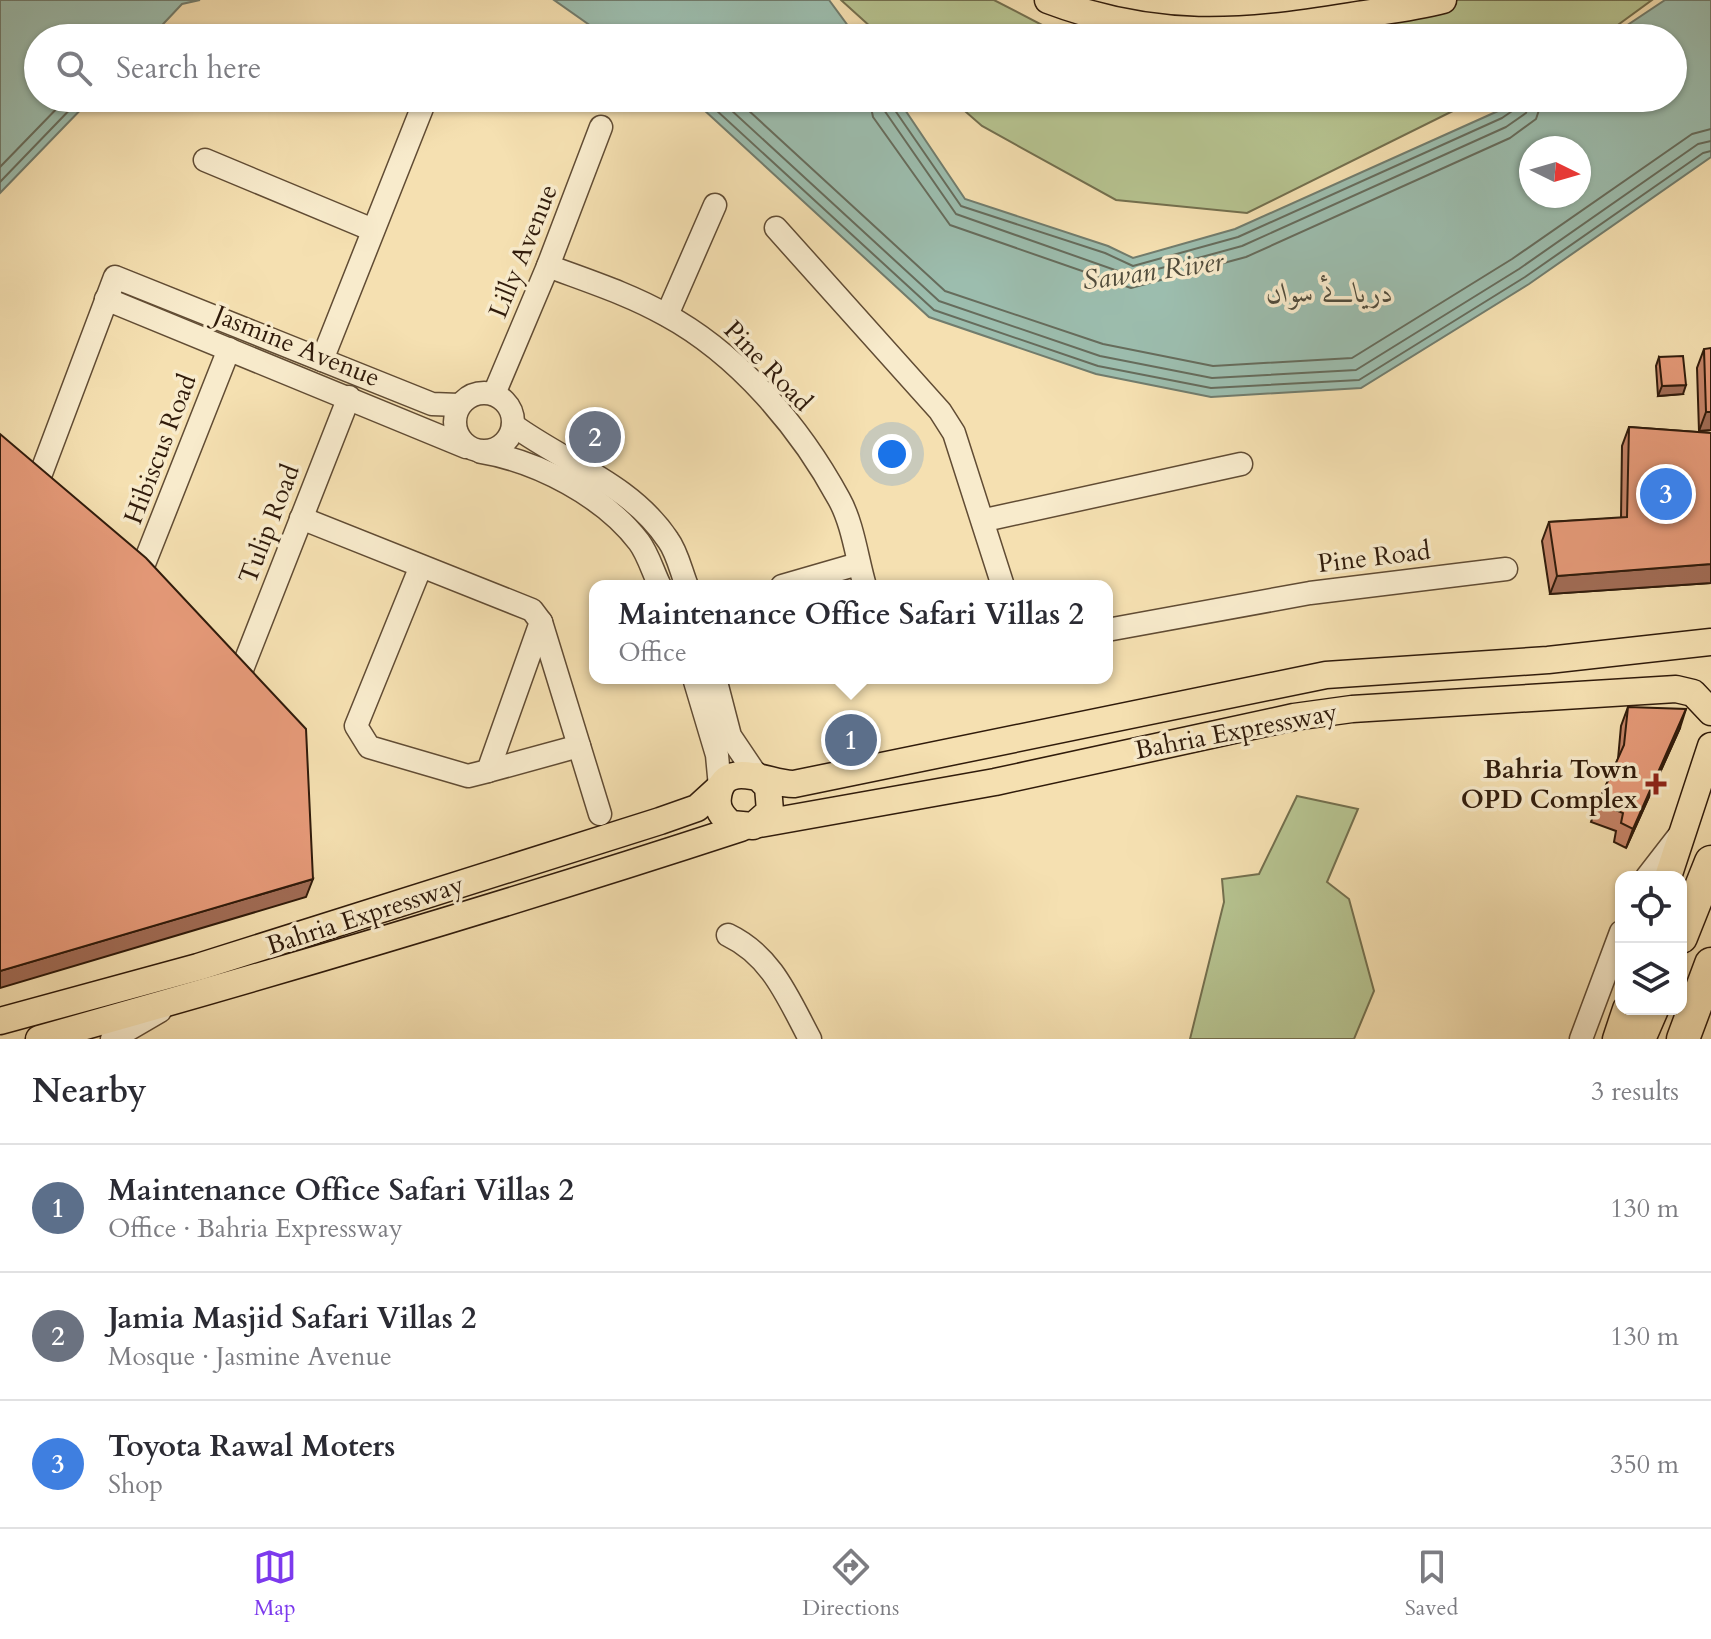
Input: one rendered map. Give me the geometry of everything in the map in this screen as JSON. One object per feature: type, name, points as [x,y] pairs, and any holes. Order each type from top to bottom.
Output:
[{"type":"highway","points":[[1687,922],[1711,862]]},
{"type":"highway","points":[[1683,1039],[1711,964]]},
{"type":"highway","points":[[1639,1039],[1649,1015]]},
{"type":"main road","points":[[1048,0],[1094,18],[1126,24]]},
{"type":"main road","points":[[1286,24],[1443,0]]},
{"type":"main road","name":"Bahria Expressway","points":[[757,776],[778,784],[794,784],[1326,675],[1548,660],[1711,642]]},
{"type":"main road","name":"Bahria Expressway","points":[[39,1039],[546,893],[629,862],[750,826],[995,782],[1190,738],[1352,709],[1676,689],[1693,693],[1711,712]]},
{"type":"main road","points":[[1670,871],[1711,746]]},
{"type":"main road","points":[[732,776],[757,776],[771,795],[770,811],[750,826],[731,824],[718,808],[720,787],[732,776]]},
{"type":"main road","name":"Bahria Expressway","points":[[0,1021],[212,963],[660,821],[697,808],[720,787]]},
{"type":"main road","points":[[1616,1039],[1624,1015]]},
{"type":"street","points":[[322,360],[420,112]]},
{"type":"street","name":"Lilly Avenue","points":[[494,394],[548,266],[601,127]]},
{"type":"street","points":[[205,160],[373,230]]},
{"type":"street","points":[[667,315],[715,205]]},
{"type":"street","points":[[776,228],[940,411],[954,433],[985,520],[1001,580]]},
{"type":"street","name":"Pine Road","points":[[548,266],[667,315],[700,336],[743,372],[792,429],[840,501],[863,580]]},
{"type":"street","name":"Jasmine Avenue","points":[[459,405],[432,404],[115,277],[106,299],[474,450],[501,456],[583,493],[623,523],[641,544],[657,580]]},
{"type":"street","points":[[37,484],[106,299]]},
{"type":"street","name":"Hibiscus Road","points":[[142,569],[229,349]]},
{"type":"street","points":[[494,394],[511,410],[513,425],[508,440],[496,450],[474,450],[456,435],[454,420],[459,405],[471,395],[494,394]]},
{"type":"street","name":"Tulip Road","points":[[241,672],[349,397]]},
{"type":"street","points":[[513,425],[548,451],[595,473],[639,507],[669,541],[685,580]]},
{"type":"street","points":[[985,520],[1241,464]]},
{"type":"street","points":[[301,518],[532,610],[541,622],[600,814]]},
{"type":"street","points":[[803,580],[858,564]]},
{"type":"street","points":[[421,566],[356,726],[369,747],[468,776],[579,746]]},
{"type":"street","name":"Pine Road","points":[[1113,629],[1310,593],[1506,569]]},
{"type":"street","points":[[488,771],[541,622]]},
{"type":"street","points":[[696,684],[717,755],[720,787]]},
{"type":"street","points":[[717,684],[730,736],[757,776]]},
{"type":"street","points":[[1652,871],[1682,833]]},
{"type":"street","points":[[728,935],[751,946],[774,971],[810,1039]]},
{"type":"street","points":[[1581,1039],[1617,943]]},
{"type":"street","points":[[112,1039],[178,1000]]},
{"type":"green space","points":[[841,0],[994,0],[1040,24],[868,24]]},
{"type":"green space","points":[[1450,0],[1652,0],[1619,24],[1379,24]]},
{"type":"green space","points":[[966,112],[1451,112],[1247,213],[1116,200],[982,126]]},
{"type":"green space","points":[[1297,796],[1358,809],[1327,882],[1349,899],[1374,991],[1354,1039],[1190,1039],[1224,902],[1222,879],[1259,874]]},
{"type":"water","points":[[0,0],[200,0],[182,4],[163,24],[24,24],[24,112],[78,112],[0,193]]},
{"type":"water","points":[[554,0],[829,0],[847,24],[588,24]]},
{"type":"water","name":"دریائے سواں","points":[[1665,0],[1711,0],[1711,157],[1529,284],[1361,388],[1211,397],[1096,374],[929,317],[706,112],[906,112],[965,199],[1108,246],[1133,258],[1235,229],[1496,112],[1687,112],[1687,24],[1629,24]]},
{"type":"building","points":[[1711,348],[1711,412],[1706,412],[1704,349]]},
{"type":"building","points":[[1683,356],[1686,385],[1662,386],[1659,357]]},
{"type":"building","points":[[1629,427],[1711,433],[1711,564],[1557,576],[1549,522],[1627,517]]},
{"type":"building","points":[[0,434],[146,558],[306,729],[313,879],[0,971]]},
{"type":"building","points":[[1628,707],[1686,709],[1633,829],[1621,823],[1623,813],[1598,803],[1624,745]]},
{"type":"place","name":"Jamia Masjid Safari Villas 2","points":[[595,437]]},
{"type":"place","name":"Toyota Rawal Moters","points":[[1666,494]]},
{"type":"place","name":"Maintenance Office Safari Villas 2","points":[[851,740]]},
{"type":"place","name":"Bahria Town OPD Complex","points":[[1656,784]]},
{"type":"water label","name":"Sawan River","points":[[1153,271]]}]
